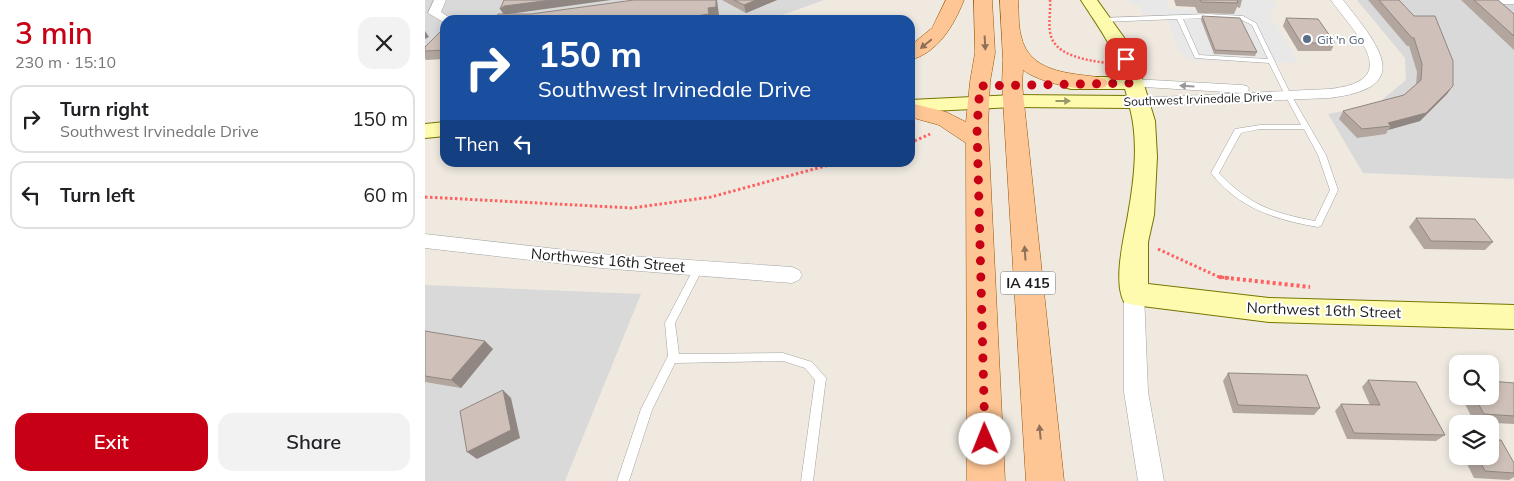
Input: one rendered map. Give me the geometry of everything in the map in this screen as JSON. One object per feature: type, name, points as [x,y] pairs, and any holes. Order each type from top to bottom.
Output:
[{"type":"main road","points":[[915,50],[940,31],[947,20],[955,0]]},
{"type":"main road","name":"IA 415","points":[[983,0],[985,54],[979,94],[978,141],[986,481]]},
{"type":"main road","name":"IA 415","points":[[1009,0],[1013,93],[1045,481]]},
{"type":"main road","points":[[1089,0],[1116,39],[1128,62],[1144,121],[1146,157],[1141,215],[1135,242],[1134,294]]},
{"type":"main road","points":[[1011,36],[1020,56],[1033,68],[1059,77],[1098,83]]},
{"type":"main road","name":"Southwest Irvinedale Drive","points":[[1013,93],[1098,83],[1136,92]]},
{"type":"main road","name":"Southwest Irvinedale Drive","points":[[915,89],[979,94],[1136,92]]},
{"type":"main road","name":"Southwest Irvinedale Drive","points":[[915,105],[979,94]]},
{"type":"main road","points":[[915,111],[947,119],[957,124],[978,141]]},
{"type":"main road","points":[[425,117],[440,116]]},
{"type":"main road","points":[[425,131],[440,130]]},
{"type":"main road","name":"Northwest 16th Street","points":[[1134,294],[1269,310],[1514,317]]},
{"type":"street","points":[[440,0],[434,13],[440,16]]},
{"type":"street","name":"Southwest Irvinedale Drive","points":[[1136,92],[1221,100],[1339,92],[1369,82],[1375,74],[1377,58],[1370,44],[1337,0]]},
{"type":"street","points":[[1499,0],[1514,0]]},
{"type":"street","points":[[1509,0],[1514,4]]},
{"type":"street","name":"Northwest 16th Street","points":[[425,241],[562,257],[792,275]]},
{"type":"street","points":[[1134,294],[1136,392],[1151,481]]},
{"type":"lane","points":[[1179,17],[1197,56],[1271,61]]},
{"type":"lane","points":[[1102,20],[1179,17],[1243,18],[1254,24],[1288,95],[1323,155],[1334,190],[1318,224],[1281,218],[1249,204],[1229,189],[1215,173],[1238,131],[1260,127],[1306,127]]},
{"type":"lane","points":[[623,481],[647,408],[673,357],[670,323],[698,268]]},
{"type":"lane","points":[[673,357],[783,357],[807,365],[821,378],[807,481]]},
{"type":"path","points":[[915,141],[931,133]]},
{"type":"path","points":[[425,197],[631,208],[651,207],[695,199],[820,167]]},
{"type":"path","points":[[1153,246],[1219,276],[1315,287]]},
{"type":"shaded area","points":[[425,0],[824,0],[783,15],[440,15],[440,58],[425,59]]},
{"type":"shaded area","points":[[1130,0],[1166,0],[1170,9],[1242,10],[1237,0],[1272,0],[1278,9],[1269,9],[1273,17],[1268,22],[1275,22],[1299,63],[1194,60],[1187,58],[1179,51],[1166,15],[1142,14],[1140,5],[1131,4]]},
{"type":"shaded area","points":[[1357,0],[1514,0],[1514,179],[1363,173],[1328,114],[1377,104],[1406,80],[1405,58]]},
{"type":"shaded area","points":[[425,285],[641,294],[565,481],[425,481]]},
{"type":"building","points":[[504,0],[551,0],[504,6],[500,9]]},
{"type":"building","points":[[634,0],[716,0],[716,7],[708,8],[709,14],[702,15],[498,15],[531,14]]},
{"type":"building","points":[[734,0],[756,0],[744,5]]},
{"type":"building","points":[[1200,0],[1237,0],[1238,3],[1201,2]]},
{"type":"building","points":[[1379,0],[1399,0],[1414,16],[1435,16],[1453,61],[1453,86],[1426,113],[1388,123],[1391,126],[1362,129],[1343,111],[1404,95],[1421,80],[1422,64],[1414,38]]},
{"type":"building","points":[[1474,0],[1498,0],[1514,14],[1514,36]]},
{"type":"building","points":[[1202,16],[1240,18],[1257,52],[1215,50]]},
{"type":"building","points":[[1286,18],[1318,19],[1335,43],[1301,43]]},
{"type":"building","points":[[440,32],[440,50],[425,51],[425,47]]},
{"type":"building","points":[[1416,218],[1475,219],[1493,242],[1431,241]]},
{"type":"building","points":[[425,331],[485,341],[451,380],[425,376]]},
{"type":"building","points":[[1228,373],[1307,375],[1320,408],[1238,405]]},
{"type":"building","points":[[1368,380],[1416,382],[1445,435],[1354,433],[1341,404],[1380,405]]},
{"type":"building","points":[[1499,382],[1514,383],[1514,416],[1484,414],[1479,405],[1499,405]]},
{"type":"building","points":[[503,390],[511,430],[467,452],[460,411]]},
{"type":"building","points":[[1499,440],[1501,440],[1514,463],[1514,473],[1485,471],[1482,465],[1499,465]]},
{"type":"place","name":"Git 'n Go","points":[[1307,39]]},
{"type":"route","points":[[985,439],[977,127],[980,86],[1133,83],[1126,59]]}]
